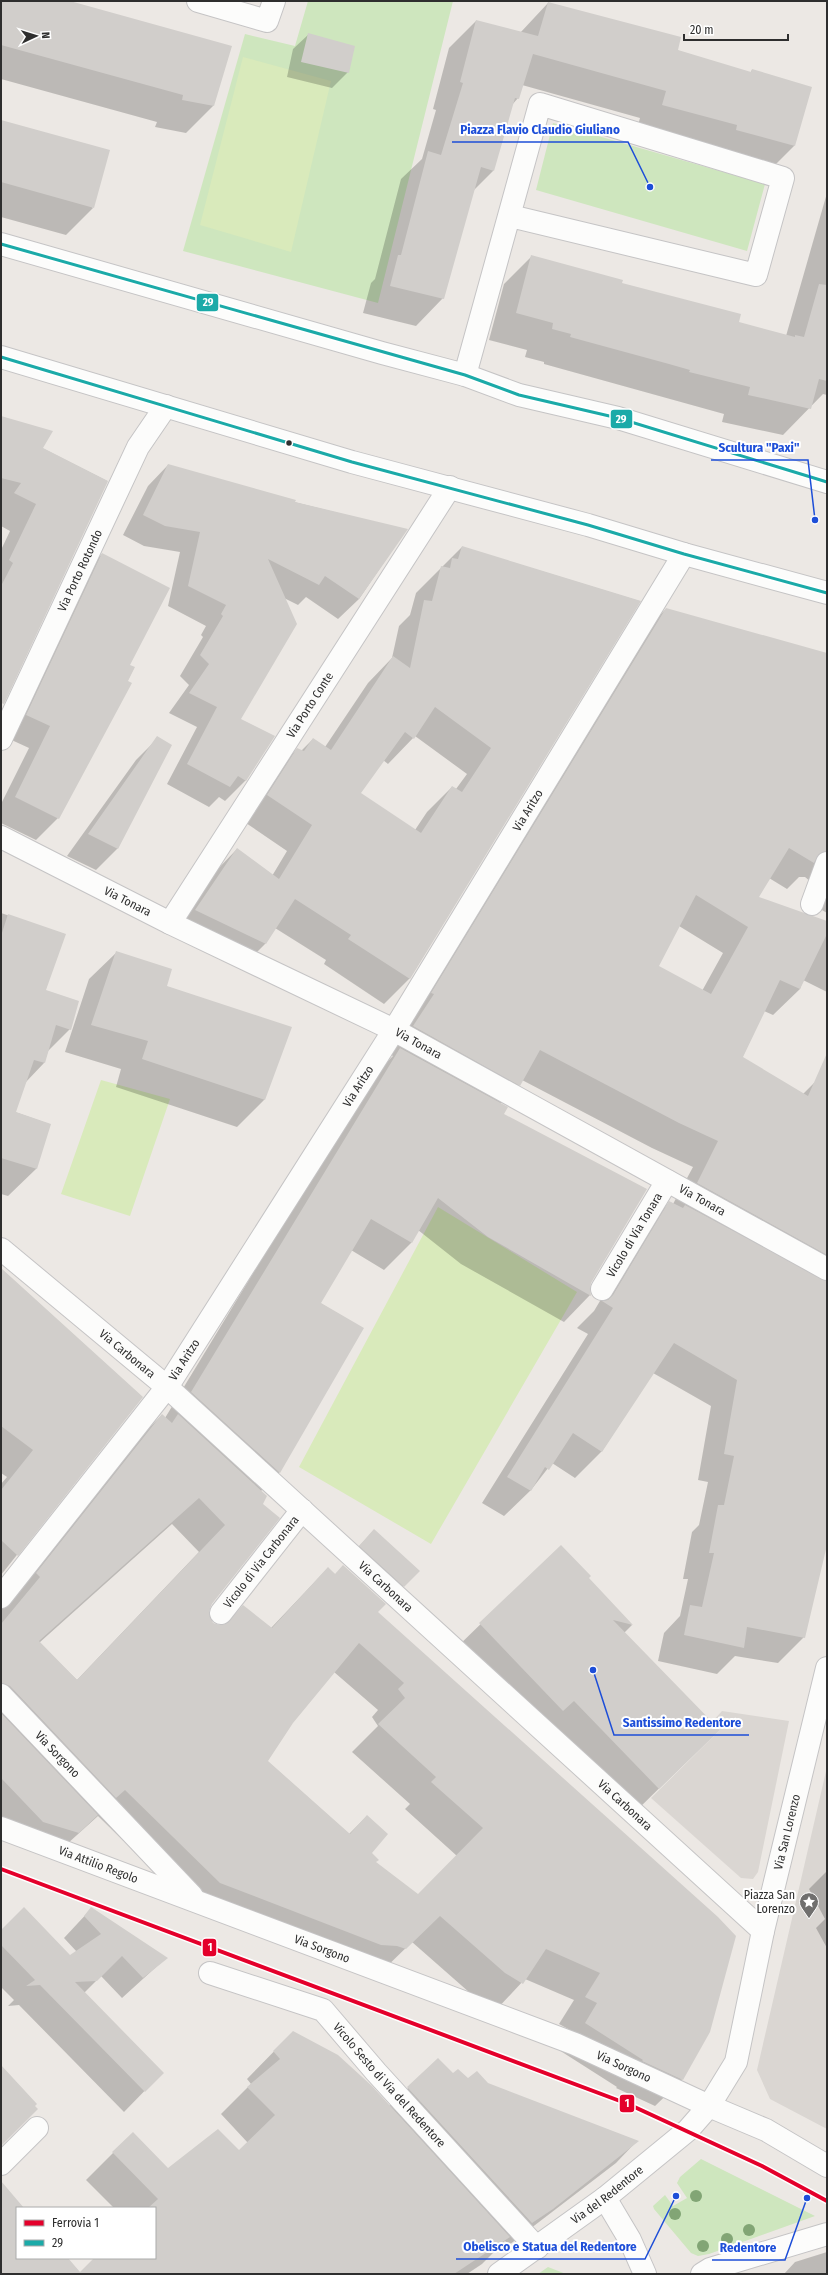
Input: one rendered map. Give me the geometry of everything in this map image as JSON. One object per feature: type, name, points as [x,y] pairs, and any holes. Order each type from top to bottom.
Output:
[{"type":"street","points":[[198,1],[267,21],[274,1]]},
{"type":"street","points":[[465,375],[540,104],[783,178],[756,275],[510,216]]},
{"type":"street","points":[[1,244],[382,354],[465,375],[519,394],[618,418],[827,482]]},
{"type":"street","points":[[1,357],[352,462],[450,487],[827,593]]},
{"type":"street","name":"Via Porto Rotondo","points":[[1,739],[138,447],[166,406]]},
{"type":"street","name":"Via Porto Conte","points":[[170,923],[450,487]]},
{"type":"street","name":"Via Aritzo","points":[[1,1597],[167,1387],[394,1030],[684,554]]},
{"type":"street","name":"Via Tonara","points":[[1,837],[170,923],[394,1030],[827,1269]]},
{"type":"street","points":[[812,904],[827,863]]},
{"type":"street","name":"Vicolo di Via Tonara","points":[[602,1289],[667,1181]]},
{"type":"street","name":"Via Carbonara","points":[[1,1249],[167,1387],[763,1931]]},
{"type":"street","name":"Vicolo di Via Carbonara","points":[[221,1613],[302,1510]]},
{"type":"street","name":"Via San Lorenzo","points":[[709,2106],[736,2062],[763,1931],[827,1668]]},
{"type":"street","name":"Via Sorgono","points":[[1,1695],[197,1901],[575,2044],[709,2106],[766,2130],[827,2166]]},
{"type":"street","name":"Via Attilio Regolo","points":[[1,1828],[197,1901]]},
{"type":"street","name":"Vicolo Sesto di Via del Redentore","points":[[210,1973],[323,2010],[376,2072],[537,2248]]},
{"type":"street","name":"Via del Redentore","points":[[499,2274],[605,2198],[688,2130],[709,2106]]},
{"type":"street","points":[[1,2164],[37,2128]]},
{"type":"street","points":[[605,2198],[630,2240],[645,2274]]},
{"type":"street","points":[[702,2274],[710,2269],[827,2234]]},
{"type":"green space","points":[[308,1],[453,1],[378,303],[183,251],[245,34],[295,46]]},
{"type":"green space","points":[[243,57],[331,81],[291,252],[200,225]]},
{"type":"green space","points":[[553,123],[765,184],[747,251],[536,190]]},
{"type":"green space","points":[[101,1080],[170,1099],[130,1216],[61,1194]]},
{"type":"green space","points":[[438,1207],[577,1292],[431,1544],[299,1467]]},
{"type":"green space","points":[[701,2159],[815,2216],[709,2254],[698,2256],[691,2253],[653,2206],[665,2195],[673,2206],[687,2198],[677,2183],[680,2177]]},
{"type":"green space","points":[[548,2267],[566,2274],[538,2274]]},
{"type":"shaded area","points":[[722,1711],[789,1721],[758,1872],[753,1879],[741,1878],[651,1798],[720,1730],[712,1722]]},
{"type":"shaded area","name":"Piazza San Lorenzo","points":[[827,1767],[827,2129],[770,2099],[757,2070]]},
{"type":"building","points":[[1,1],[70,1],[232,46],[214,106],[182,100],[183,95],[1,45]]},
{"type":"building","points":[[548,2],[681,37],[678,50],[751,72],[752,69],[812,87],[795,146],[736,130],[737,125],[662,105],[666,91],[533,54],[519,99],[515,98],[494,171],[481,167],[444,299],[390,286],[398,255],[401,255],[428,151],[441,155],[463,83],[460,82],[476,20],[538,36]]},
{"type":"building","points":[[308,33],[355,46],[349,73],[301,62]]},
{"type":"building","points":[[1,120],[110,150],[94,208],[1,182]]},
{"type":"building","points":[[531,255],[623,280],[622,283],[741,314],[739,322],[795,337],[795,335],[804,337],[819,284],[827,285],[827,381],[819,379],[811,409],[748,395],[750,387],[689,372],[690,370],[570,337],[571,334],[552,329],[553,323],[516,313]]},
{"type":"building","points":[[1,416],[53,431],[43,448],[108,481],[4,704],[1,703],[1,586],[13,563],[9,560],[36,504],[14,493],[21,483],[1,478]]},
{"type":"building","points":[[168,464],[296,500],[295,502],[408,529],[359,599],[325,576],[319,585],[268,559],[297,624],[241,719],[275,736],[246,781],[238,776],[230,787],[187,764],[217,707],[189,693],[209,664],[200,655],[223,616],[221,614],[226,605],[188,586],[200,532],[165,526],[143,515]]},
{"type":"building","points":[[462,546],[641,601],[410,979],[348,939],[351,935],[295,899],[266,944],[195,910],[237,848],[279,879],[312,825],[267,795],[297,748],[304,751],[313,738],[331,750],[393,656],[410,668],[424,600],[432,601],[441,566],[450,568],[452,558],[458,559]],"holes":[[[435,707],[491,748],[462,792],[452,786],[421,833],[361,793],[405,732],[414,739]]]},
{"type":"building","points":[[102,553],[170,588],[130,665],[135,667],[128,681],[132,683],[59,819],[15,797],[50,726],[26,715]]},
{"type":"building","points":[[666,608],[827,653],[827,851],[819,854],[814,863],[789,848],[759,897],[827,921],[827,934],[800,989],[780,980],[743,1057],[808,1096],[827,1053],[827,1255],[697,1183],[718,1141],[679,1123],[540,1050],[520,1086],[413,1026],[434,994],[431,993]],"holes":[[[696,895],[748,927],[711,994],[659,966]]]},
{"type":"building","points":[[157,736],[172,745],[118,849],[88,834]]},
{"type":"building","points":[[8,914],[66,934],[46,990],[79,1001],[71,1030],[56,1025],[45,1063],[34,1060],[16,1112],[51,1124],[37,1169],[1,1158],[1,936]]},
{"type":"building","points":[[116,951],[172,969],[167,986],[292,1027],[265,1100],[142,1059],[148,1041],[91,1025]]},
{"type":"building","points":[[400,1048],[508,1107],[504,1114],[647,1189],[591,1283],[591,1296],[488,1237],[438,1198],[412,1243],[371,1219],[321,1303],[364,1328],[280,1473],[191,1392]]},
{"type":"building","points":[[669,1201],[683,1208],[685,1205],[827,1281],[827,1545],[805,1638],[747,1627],[744,1648],[684,1635],[690,1605],[702,1607],[714,1553],[709,1553],[718,1505],[724,1505],[734,1456],[724,1454],[737,1380],[674,1343],[602,1452],[573,1433],[549,1470],[545,1467],[531,1491],[507,1477],[613,1308],[602,1301],[608,1300],[613,1295]]},
{"type":"building","points":[[1,1268],[143,1397],[18,1556],[1,1540],[1,1490],[33,1450],[1,1426]]},
{"type":"building","points":[[162,1414],[172,1423],[178,1414],[267,1496],[263,1504],[280,1518],[211,1605],[209,1612],[213,1623],[219,1625],[226,1624],[243,1605],[272,1628],[328,1567],[335,1574],[343,1565],[386,1604],[378,1612],[718,1917],[736,1936],[710,2032],[683,2080],[642,2061],[643,2060],[585,2023],[597,2003],[585,1997],[600,1973],[546,1949],[523,1984],[505,1973],[440,1916],[406,1949],[397,1946],[381,1945],[220,1883],[125,1790],[116,1798],[10,1686],[1,1683],[1,1624],[40,1577],[36,1573]],"holes":[[[199,1498],[225,1525],[77,1680],[39,1641]],[[359,1643],[404,1683],[398,1689],[405,1698],[378,1724],[436,1777],[431,1782],[483,1828],[418,1894],[376,1862],[379,1860],[372,1853],[388,1834],[367,1815],[350,1834],[268,1761],[293,1723]]]},
{"type":"building","points":[[374,1529],[420,1571],[404,1587],[359,1546]]},
{"type":"building","points":[[561,1545],[591,1576],[589,1578],[633,1625],[613,1620],[720,1730],[659,1789],[574,1701],[563,1711],[479,1623]]},
{"type":"building","points":[[1,1713],[98,1815],[79,1833],[43,1822],[1,1778]]},
{"type":"building","points":[[24,1907],[70,1955],[101,1934],[84,1916],[91,1907],[168,1958],[143,1978],[122,1956],[97,1981],[75,1982],[164,2073],[145,2092],[40,1985],[26,1986],[35,1980],[1,1945],[1,1930]]},
{"type":"building","points":[[293,2031],[338,2055],[372,2086],[510,2237],[454,2274],[1,2274],[1,2181],[23,2207],[16,2207],[16,2259],[69,2259],[80,2272],[93,2259],[156,2259],[156,2207],[149,2207],[158,2199],[112,2152],[133,2132],[168,2168],[218,2129],[239,2150],[275,2115],[247,2087],[280,2059],[273,2051]]},
{"type":"building","points":[[438,2058],[453,2073],[458,2069],[468,2078],[477,2071],[488,2083],[639,2141],[553,2209],[532,2223],[407,2087]]},
{"type":"building","points":[[1,2065],[37,2104],[35,2106],[38,2109],[1,2146]]},
{"type":"rail line","name":"1","points":[[1,1869],[628,2104],[762,2166],[827,2201]]},
{"type":"transit line","name":"29","points":[[1,244],[465,375],[519,395],[618,418],[827,482]]},
{"type":"transit line","name":"29","points":[[1,357],[352,462],[588,525],[684,554],[827,593]]},
{"type":"place","name":"Piazza Flavio Claudio Giuliano","points":[[650,187]]},
{"type":"place","name":"Scultura \"Paxi\"","points":[[815,520]]},
{"type":"place","name":"Santissimo Redentore","points":[[593,1670]]},
{"type":"place","name":"Piazza San Lorenzo","points":[[809,1919]]},
{"type":"place","name":"Obelisco e Statua del Redentore","points":[[676,2196]]},
{"type":"place","name":"Redentore","points":[[807,2198]]}]
